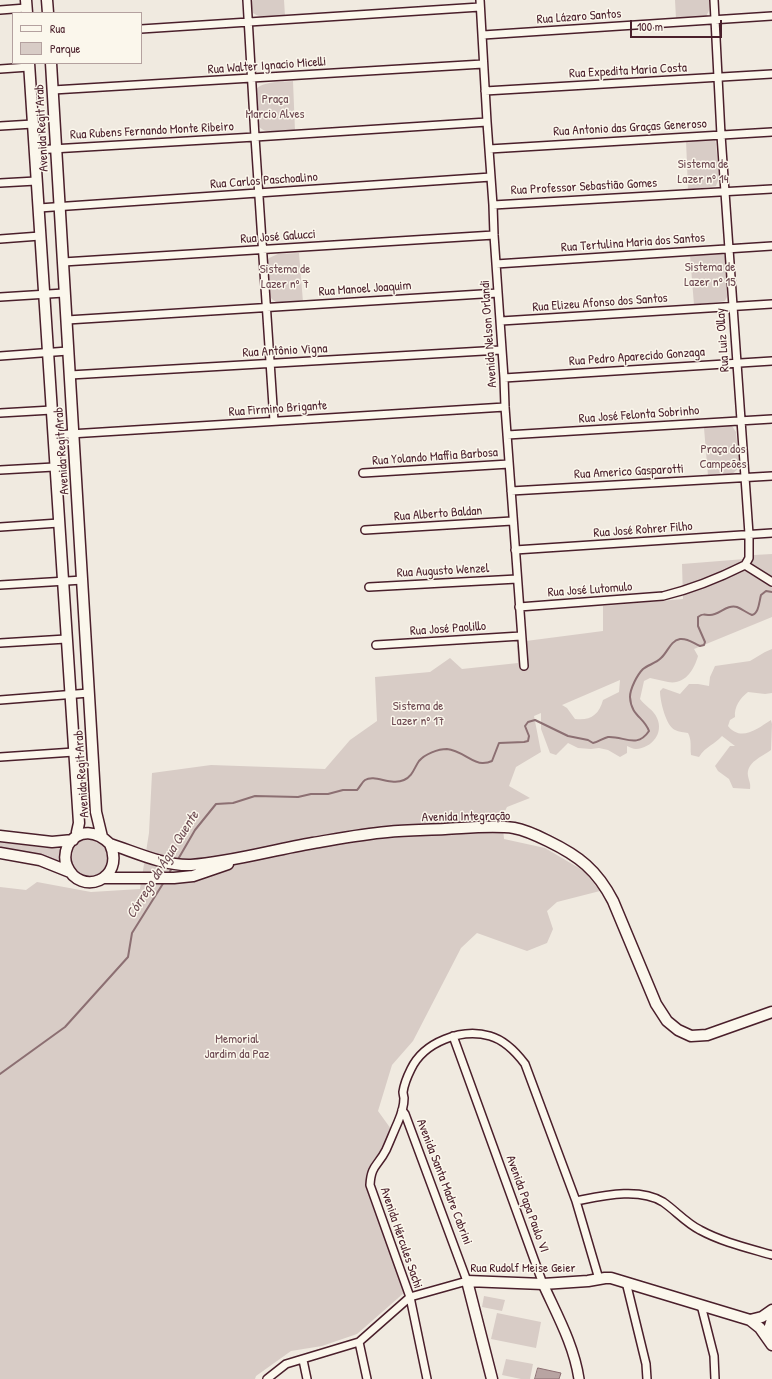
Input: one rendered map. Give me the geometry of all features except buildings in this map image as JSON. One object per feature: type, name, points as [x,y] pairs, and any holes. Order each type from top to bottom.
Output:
[{"type":"main road","points":[[47,0],[48,12]]},
{"type":"main road","name":"Avenida Regit Arab","points":[[51,64],[96,812],[106,840]]},
{"type":"main road","name":"Avenida Regit Arab","points":[[29,65],[47,352],[54,435],[54,467],[79,823],[75,838]]},
{"type":"main road","name":"Avenida Integração","points":[[106,840],[175,864],[190,865],[240,858],[313,843],[387,832],[478,827],[515,828],[539,836],[575,855],[587,864],[597,875],[613,901],[656,1004],[667,1021],[678,1030],[691,1036],[707,1035],[772,1012]]},
{"type":"main road","points":[[0,836],[52,842],[92,833],[106,840],[114,852],[114,862],[104,878],[88,882],[80,880],[70,872],[40,860],[0,853]]},
{"type":"main road","points":[[70,872],[65,862],[65,854],[68,846],[75,838]]},
{"type":"main road","name":"Avenida Integração","points":[[104,878],[166,878],[193,876],[221,867],[240,858]]},
{"type":"main road","name":"Rua Rudolf Meise Geier","points":[[468,1281],[543,1284],[611,1278],[750,1320]]},
{"type":"main road","name":"Avenida Santa Madre Cabrini","points":[[468,1281],[492,1379]]},
{"type":"main road","points":[[750,1320],[762,1317],[772,1310]]},
{"type":"main road","points":[[770,1342],[768,1333],[772,1319]]},
{"type":"main road","points":[[750,1320],[760,1328],[770,1342]]},
{"type":"street","points":[[247,0],[274,421]]},
{"type":"street","name":"Rua Luiz Ollay","points":[[714,0],[721,135],[749,534],[749,558],[745,564]]},
{"type":"street","points":[[142,29],[480,3]]},
{"type":"street","name":"Avenida Nelson Orlandi","points":[[480,3],[494,235],[501,321],[512,521],[524,666]]},
{"type":"street","points":[[0,10],[26,7]]},
{"type":"street","name":"Rua Lázaro Santos","points":[[483,35],[772,16]]},
{"type":"street","name":"Rua Walter Ignacio Micelli","points":[[53,90],[483,64]]},
{"type":"street","points":[[0,68],[29,65]]},
{"type":"street","name":"Rua Expedita Maria Costa","points":[[485,91],[772,74]]},
{"type":"street","name":"Rua Rubens Fernando Monte Ribeiro","points":[[35,150],[487,122]]},
{"type":"street","points":[[0,126],[33,124]]},
{"type":"street","name":"Rua Antonio das Graças Generoso","points":[[489,149],[772,132]]},
{"type":"street","name":"Rua Carlos Paschoalino","points":[[39,208],[491,177]]},
{"type":"street","points":[[0,183],[36,181]]},
{"type":"street","name":"Rua Professor Sebastião Gomes","points":[[493,204],[772,189]]},
{"type":"street","name":"Rua José Galucci","points":[[63,262],[494,235]]},
{"type":"street","points":[[0,239],[40,236]]},
{"type":"street","name":"Rua Tertulina Maria dos Santos","points":[[496,264],[772,246]]},
{"type":"street","points":[[0,297],[64,292]]},
{"type":"street","name":"Rua Manoel Joaquim","points":[[67,320],[498,292]]},
{"type":"street","name":"Rua Elizeu Afonso dos Santos","points":[[501,321],[772,304]]},
{"type":"street","name":"Rua Antônio Vigna","points":[[70,375],[502,350]]},
{"type":"street","points":[[0,356],[68,351]]},
{"type":"street","name":"Rua Pedro Aparecido Gonzaga","points":[[504,378],[772,361]]},
{"type":"street","name":"Rua Firmino Brigante","points":[[54,435],[505,406]]},
{"type":"street","points":[[0,413],[52,410]]},
{"type":"street","name":"Rua José Felonta Sobrinho","points":[[507,435],[772,419]]},
{"type":"street","name":"Rua Yolando Maffia Barbosa","points":[[363,474],[509,464]]},
{"type":"street","points":[[0,470],[54,467]]},
{"type":"street","name":"Rua Americo Gasparotti","points":[[511,492],[772,476]]},
{"type":"street","name":"Rua Alberto Baldan","points":[[365,530],[512,521]]},
{"type":"street","points":[[0,527],[59,524]]},
{"type":"street","name":"Rua José Rohrer Filho","points":[[515,550],[772,533]]},
{"type":"street","points":[[745,564],[772,582]]},
{"type":"street","name":"Rua José Lutomulo","points":[[519,607],[663,596],[686,591],[729,573],[745,564]]},
{"type":"street","name":"Rua Augusto Wenzel","points":[[370,587],[517,578]]},
{"type":"street","points":[[0,585],[83,580]]},
{"type":"street","name":"Rua José Paolillo","points":[[376,645],[521,636]]},
{"type":"street","points":[[0,643],[66,639]]},
{"type":"street","points":[[0,700],[70,696],[89,693]]},
{"type":"street","points":[[0,757],[74,752]]},
{"type":"street","name":"Avenida Hércules Sachi","points":[[267,1379],[286,1364],[359,1342],[410,1297],[370,1186],[370,1177],[373,1168],[386,1151],[402,1110],[404,1098],[403,1093],[410,1069],[423,1051],[440,1041],[453,1036],[474,1034],[490,1036],[512,1049],[525,1064],[576,1201]]},
{"type":"street","name":"Avenida Papa Paulo VI","points":[[453,1036],[543,1284],[574,1354],[579,1379]]},
{"type":"street","name":"Avenida Santa Madre Cabrini","points":[[402,1110],[405,1114],[468,1281]]},
{"type":"street","points":[[599,1279],[576,1201],[614,1194],[651,1197],[661,1201],[677,1212],[684,1220],[698,1230],[713,1237],[772,1255]]},
{"type":"street","name":"Rua Rudolf Meise Geier","points":[[410,1297],[468,1281]]},
{"type":"street","points":[[626,1282],[646,1364],[648,1379]]},
{"type":"street","points":[[410,1297],[428,1379]]},
{"type":"street","points":[[701,1305],[714,1356],[715,1379]]},
{"type":"street","points":[[359,1342],[367,1379]]},
{"type":"street","points":[[303,1360],[307,1379]]},
{"type":"green space","points":[[250,0],[284,0],[285,16],[264,17],[257,15],[253,13]]},
{"type":"green space","points":[[675,0],[709,0],[710,6],[706,16],[676,19]]},
{"type":"green space","name":"Praça Marcio Alves","points":[[293,81],[295,131],[268,132],[264,130],[257,123],[255,92],[257,88],[271,83]]},
{"type":"green space","name":"Sistema de Lazer nº 14","points":[[711,138],[715,140],[716,144],[719,178],[716,186],[688,190],[686,140]]},
{"type":"green space","name":"Sistema de Lazer nº 7","points":[[299,253],[303,302],[279,303],[271,298],[269,294],[267,262],[269,258],[278,254]]},
{"type":"green space","name":"Sistema de Lazer nº 15","points":[[720,253],[724,255],[726,259],[729,293],[725,301],[694,305],[690,255]]},
{"type":"green space","name":"Praça dos Campeões","points":[[726,425],[732,426],[736,432],[739,464],[738,469],[732,474],[708,476],[704,428]]},
{"type":"green space","points":[[745,538],[752,538],[754,555],[772,554],[772,617],[694,649],[698,656],[691,671],[684,679],[668,682],[650,678],[644,681],[640,699],[654,713],[659,724],[658,734],[652,743],[636,749],[627,746],[627,753],[620,757],[608,750],[599,748],[578,748],[568,743],[556,755],[550,753],[541,729],[541,713],[534,716],[541,752],[516,767],[509,786],[530,798],[507,807],[502,817],[504,839],[545,848],[584,871],[600,891],[557,902],[547,911],[553,929],[547,943],[527,951],[477,933],[461,948],[413,1041],[392,1065],[378,1111],[391,1129],[382,1151],[370,1165],[367,1181],[371,1202],[405,1292],[357,1334],[322,1346],[291,1351],[256,1376],[255,1379],[0,1379],[0,887],[26,890],[37,882],[91,892],[140,889],[149,833],[152,773],[211,765],[325,769],[350,740],[377,721],[375,677],[430,672],[450,658],[462,669],[518,663],[517,646],[526,641],[603,631],[603,606],[683,599],[682,564],[745,559]],"holes":[[[620,680],[619,692],[603,700],[599,710],[593,716],[585,719],[575,719],[567,708],[562,705]]]},
{"type":"green space","points":[[772,649],[772,693],[765,694],[748,692],[738,703],[735,710],[735,717],[730,720],[728,726],[733,731],[744,734],[755,730],[771,720],[771,750],[755,760],[749,767],[748,776],[750,789],[733,788],[729,779],[718,771],[715,766],[730,746],[735,746],[722,736],[704,750],[699,757],[691,755],[688,733],[675,730],[669,724],[662,707],[660,691],[663,688],[680,694],[689,684],[709,686],[710,677],[715,666],[750,661]]},
{"type":"green space","points":[[89,837],[101,841],[109,851],[108,868],[99,876],[86,878],[72,869],[69,856],[73,846],[82,839]]},
{"type":"green space","points":[[0,842],[46,848],[65,843],[64,865],[34,853],[0,849]]},
{"type":"green space","points":[[484,1296],[505,1300],[502,1311],[482,1307]]},
{"type":"green space","points":[[497,1313],[541,1322],[536,1348],[491,1339]]},
{"type":"green space","points":[[506,1359],[533,1364],[530,1379],[521,1379],[502,1375]]},
{"type":"shaded area","points":[[538,1368],[561,1373],[559,1379],[535,1379]]},
{"type":"waterway","name":"Córrego da Água Quente","points":[[177,861],[195,830],[216,804],[233,803],[255,796],[298,797],[311,794],[328,794],[343,790],[357,790],[365,780],[373,778],[394,782],[404,780],[413,772],[419,761],[425,756],[443,749],[452,750],[479,763],[489,762],[492,761],[499,743],[528,741],[529,736],[525,726],[528,722],[535,720],[568,736],[588,740],[593,743],[608,737],[635,741],[640,739],[649,731],[647,726],[635,712],[630,697],[634,682],[643,669],[659,660],[671,644],[677,640],[686,639],[700,646],[704,645],[705,642],[698,626],[698,617],[702,615],[713,615],[733,606],[752,615],[757,610],[761,595],[766,591],[772,592]]},
{"type":"waterway","name":"Córrego da Água Quente","points":[[168,875],[173,866]]},
{"type":"waterway","name":"Córrego da Água Quente","points":[[0,1074],[65,1027],[128,957],[132,933],[164,882]]},
{"type":"park label","name":"Sistema de Lazer nº 17","points":[[418,714]]},
{"type":"park label","name":"Memorial Jardim da Paz","points":[[237,1048]]}]
